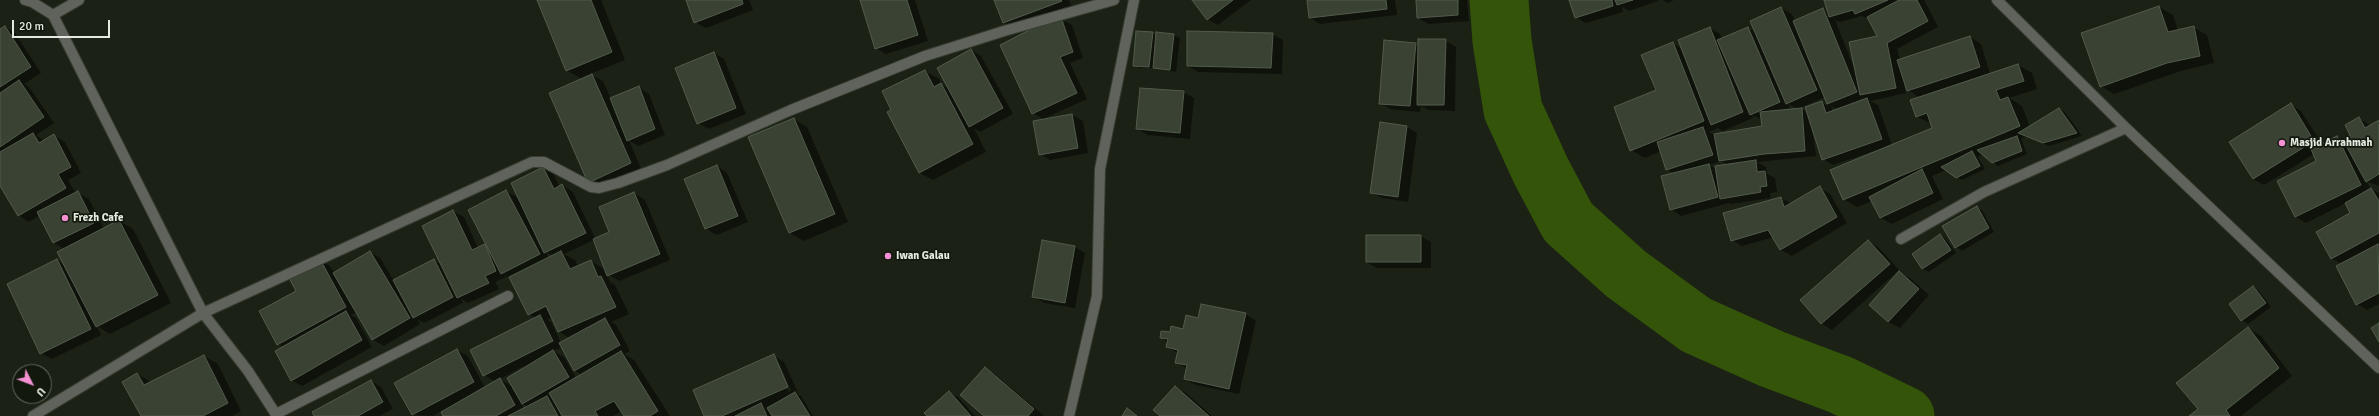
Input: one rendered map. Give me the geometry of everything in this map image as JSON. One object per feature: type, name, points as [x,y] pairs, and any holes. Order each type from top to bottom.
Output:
[{"type":"street","points":[[25,0],[32,2],[53,15],[202,313],[248,371],[277,415],[508,296]]},
{"type":"street","points":[[53,15],[79,0]]},
{"type":"street","points":[[33,416],[202,313],[532,162],[544,162],[591,187],[599,188],[618,183],[667,165],[791,110],[925,56],[1004,30],[1114,0]]},
{"type":"street","points":[[1069,416],[1097,296],[1100,168],[1134,0]]},
{"type":"street","points":[[1997,0],[2126,128],[2379,368]]},
{"type":"street","points":[[1901,239],[1984,192],[2126,128]]},
{"type":"building","points":[[537,0],[591,0],[612,52],[566,71]]},
{"type":"building","points":[[686,0],[742,0],[743,4],[694,23]]},
{"type":"building","points":[[860,0],[907,0],[918,35],[875,49]]},
{"type":"building","points":[[994,0],[1061,0],[1062,1],[1003,23]]},
{"type":"building","points":[[1192,0],[1233,0],[1207,20]]},
{"type":"building","points":[[1307,0],[1386,0],[1387,9],[1309,18]]},
{"type":"building","points":[[1416,0],[1458,0],[1458,15],[1417,18]]},
{"type":"building","points":[[1569,0],[1612,0],[1613,6],[1575,18]]},
{"type":"building","points":[[1615,0],[1633,0],[1617,5]]},
{"type":"building","points":[[1824,0],[1888,0],[1855,14],[1853,10],[1829,17]]},
{"type":"building","points":[[1899,0],[1917,0],[1928,21],[1887,43],[1896,88],[1860,95],[1849,42],[1877,36],[1867,17]]},
{"type":"building","points":[[2159,6],[2168,32],[2194,26],[2200,56],[2167,63],[2100,87],[2081,33]]},
{"type":"building","points":[[1781,7],[1817,90],[1786,104],[1750,21]]},
{"type":"building","points":[[1823,8],[1857,92],[1827,104],[1793,21]]},
{"type":"building","points":[[1061,17],[1073,52],[1060,57],[1077,93],[1032,114],[1000,45],[1037,26]]},
{"type":"building","points":[[5,26],[31,67],[0,87],[0,29]]},
{"type":"building","points":[[1710,27],[1743,112],[1711,125],[1678,40]]},
{"type":"building","points":[[1748,27],[1780,102],[1750,115],[1717,40]]},
{"type":"building","points":[[1136,31],[1153,32],[1149,67],[1133,66]]},
{"type":"building","points":[[1187,31],[1273,33],[1271,68],[1187,66]]},
{"type":"building","points":[[1156,32],[1174,34],[1170,70],[1153,68]]},
{"type":"building","points":[[1970,36],[1980,67],[1907,91],[1897,60]]},
{"type":"building","points":[[1418,39],[1446,39],[1444,105],[1417,105]]},
{"type":"building","points":[[1384,40],[1416,43],[1410,106],[1379,104]]},
{"type":"building","points":[[1673,42],[1704,121],[1630,151],[1614,107],[1656,90],[1641,55]]},
{"type":"building","points":[[971,49],[1003,108],[969,127],[937,68]]},
{"type":"building","points":[[714,52],[736,108],[697,124],[675,68]]},
{"type":"building","points":[[2018,64],[2024,81],[1996,90],[2000,100],[2008,97],[2020,126],[1843,200],[1830,170],[1932,128],[1927,113],[1916,117],[1910,100]]},
{"type":"building","points":[[925,70],[934,87],[941,83],[973,144],[919,173],[887,112],[891,110],[882,91]]},
{"type":"building","points":[[592,74],[631,163],[588,183],[549,93]]},
{"type":"building","points":[[19,80],[44,117],[0,147],[0,93]]},
{"type":"building","points":[[639,86],[655,129],[627,141],[610,98]]},
{"type":"building","points":[[1140,88],[1184,91],[1180,133],[1136,129]]},
{"type":"building","points":[[1867,98],[1882,139],[1822,160],[1805,107],[1822,101],[1826,113]]},
{"type":"building","points":[[2291,103],[2314,141],[2253,179],[2229,142]]},
{"type":"building","points":[[1802,108],[1805,151],[1764,154],[1719,161],[1714,134],[1762,126],[1760,112]]},
{"type":"building","points":[[2059,108],[2077,133],[2043,143],[2018,133]]},
{"type":"building","points":[[1072,114],[1078,148],[1039,155],[1033,121]]},
{"type":"building","points":[[2359,117],[2365,128],[2379,120],[2379,174],[2366,182],[2343,140],[2350,135],[2345,125]]},
{"type":"building","points":[[794,118],[835,214],[789,233],[748,137]]},
{"type":"building","points":[[1380,122],[1407,126],[1398,197],[1370,193]]},
{"type":"building","points":[[1703,127],[1713,155],[1666,170],[1657,142]]},
{"type":"building","points":[[33,133],[39,143],[54,134],[71,167],[58,174],[66,188],[18,216],[0,186],[0,152]]},
{"type":"building","points":[[2017,136],[2022,151],[1992,163],[1977,150]]},
{"type":"building","points":[[2337,136],[2361,185],[2295,217],[2277,181],[2316,161],[2311,149]]},
{"type":"building","points":[[1972,151],[1980,166],[1956,178],[1941,167]]},
{"type":"building","points":[[1756,160],[1757,172],[1765,171],[1767,186],[1760,187],[1761,192],[1720,199],[1715,166]]},
{"type":"building","points":[[1709,164],[1718,197],[1670,210],[1661,176]]},
{"type":"building","points":[[717,165],[738,216],[705,229],[684,179]]},
{"type":"building","points":[[543,167],[554,189],[562,184],[586,233],[544,253],[511,183]]},
{"type":"building","points":[[1922,169],[1933,193],[1880,218],[1869,197]]},
{"type":"building","points":[[1820,186],[1837,217],[1780,250],[1768,230],[1731,241],[1723,213],[1781,197],[1784,207]]},
{"type":"building","points":[[2371,188],[2379,201],[2379,233],[2331,259],[2316,232],[2350,213],[2345,203]]},
{"type":"building","points":[[506,190],[540,254],[501,274],[468,210]]},
{"type":"building","points":[[78,191],[94,223],[53,243],[37,212]]},
{"type":"building","points":[[634,192],[660,254],[607,276],[593,239],[609,232],[599,207]]},
{"type":"building","points":[[1977,206],[1989,228],[1955,248],[1942,226]]},
{"type":"building","points":[[453,210],[472,250],[485,244],[496,271],[485,276],[489,283],[457,298],[422,226]]},
{"type":"building","points":[[119,220],[158,295],[96,327],[57,252]]},
{"type":"building","points":[[1940,234],[1951,250],[1922,269],[1912,254]]},
{"type":"building","points":[[1366,235],[1421,235],[1421,262],[1366,262]]},
{"type":"building","points":[[1042,240],[1075,246],[1065,303],[1032,297]]},
{"type":"building","points":[[1868,240],[1890,264],[1821,324],[1800,300]]},
{"type":"building","points":[[2378,244],[2379,293],[2356,305],[2336,266]]},
{"type":"building","points":[[370,251],[410,318],[372,340],[333,273]]},
{"type":"building","points":[[561,251],[570,269],[591,260],[598,277],[601,276],[616,307],[558,332],[546,306],[528,315],[509,277]]},
{"type":"building","points":[[57,259],[91,329],[40,354],[7,284]]},
{"type":"building","points":[[320,259],[346,307],[277,345],[259,311],[296,291],[288,276]]},
{"type":"building","points":[[434,259],[453,297],[413,318],[393,280]]},
{"type":"building","points":[[1899,271],[1919,289],[1888,322],[1869,305]]},
{"type":"building","points":[[2253,286],[2266,303],[2241,321],[2229,304]]},
{"type":"building","points":[[1201,304],[1246,313],[1229,389],[1184,379],[1187,365],[1175,363],[1178,350],[1166,347],[1168,339],[1160,338],[1161,331],[1170,332],[1171,326],[1183,329],[1186,315],[1198,318]]},
{"type":"building","points":[[346,311],[362,340],[291,381],[275,351]]},
{"type":"building","points":[[540,315],[553,341],[483,376],[470,350]]},
{"type":"building","points":[[605,318],[620,345],[574,371],[559,343]]},
{"type":"building","points":[[2379,323],[2379,342],[2371,328]]},
{"type":"building","points":[[2248,327],[2279,368],[2226,410],[2230,416],[2189,416],[2198,409],[2176,383]]},
{"type":"building","points":[[457,349],[474,382],[412,415],[394,383]]},
{"type":"building","points":[[553,350],[569,377],[522,404],[507,378]]},
{"type":"building","points":[[621,351],[658,411],[650,416],[624,416],[614,401],[595,411],[598,416],[562,416],[549,393]]},
{"type":"building","points":[[774,354],[788,387],[722,416],[704,416],[693,390]]},
{"type":"building","points":[[204,355],[228,403],[203,416],[141,416],[122,382],[137,373],[144,385]]},
{"type":"building","points":[[985,367],[1034,409],[1028,416],[984,416],[960,395]]},
{"type":"building","points":[[500,378],[515,405],[496,416],[443,416],[441,412]]},
{"type":"building","points":[[371,380],[383,402],[358,416],[314,416],[312,412]]},
{"type":"building","points":[[1175,386],[1209,416],[1160,416],[1153,410]]},
{"type":"building","points":[[949,391],[971,416],[927,416],[924,413]]},
{"type":"building","points":[[795,392],[810,416],[772,416],[767,408]]},
{"type":"building","points":[[547,396],[558,416],[508,416]]},
{"type":"building","points":[[761,403],[767,416],[735,416]]},
{"type":"building","points":[[1127,408],[1137,416],[1122,416]]},
{"type":"waterway","points":[[1499,0],[1502,41],[1513,110],[1541,171],[1568,222],[1626,274],[1696,325],[1772,359],[1841,385],[1905,416]]},
{"type":"place","name":"Masjid Arrahmah","points":[[2282,143]]},
{"type":"place","name":"Frezh Cafe","points":[[65,218]]},
{"type":"place","name":"Iwan Galau","points":[[888,256]]}]
